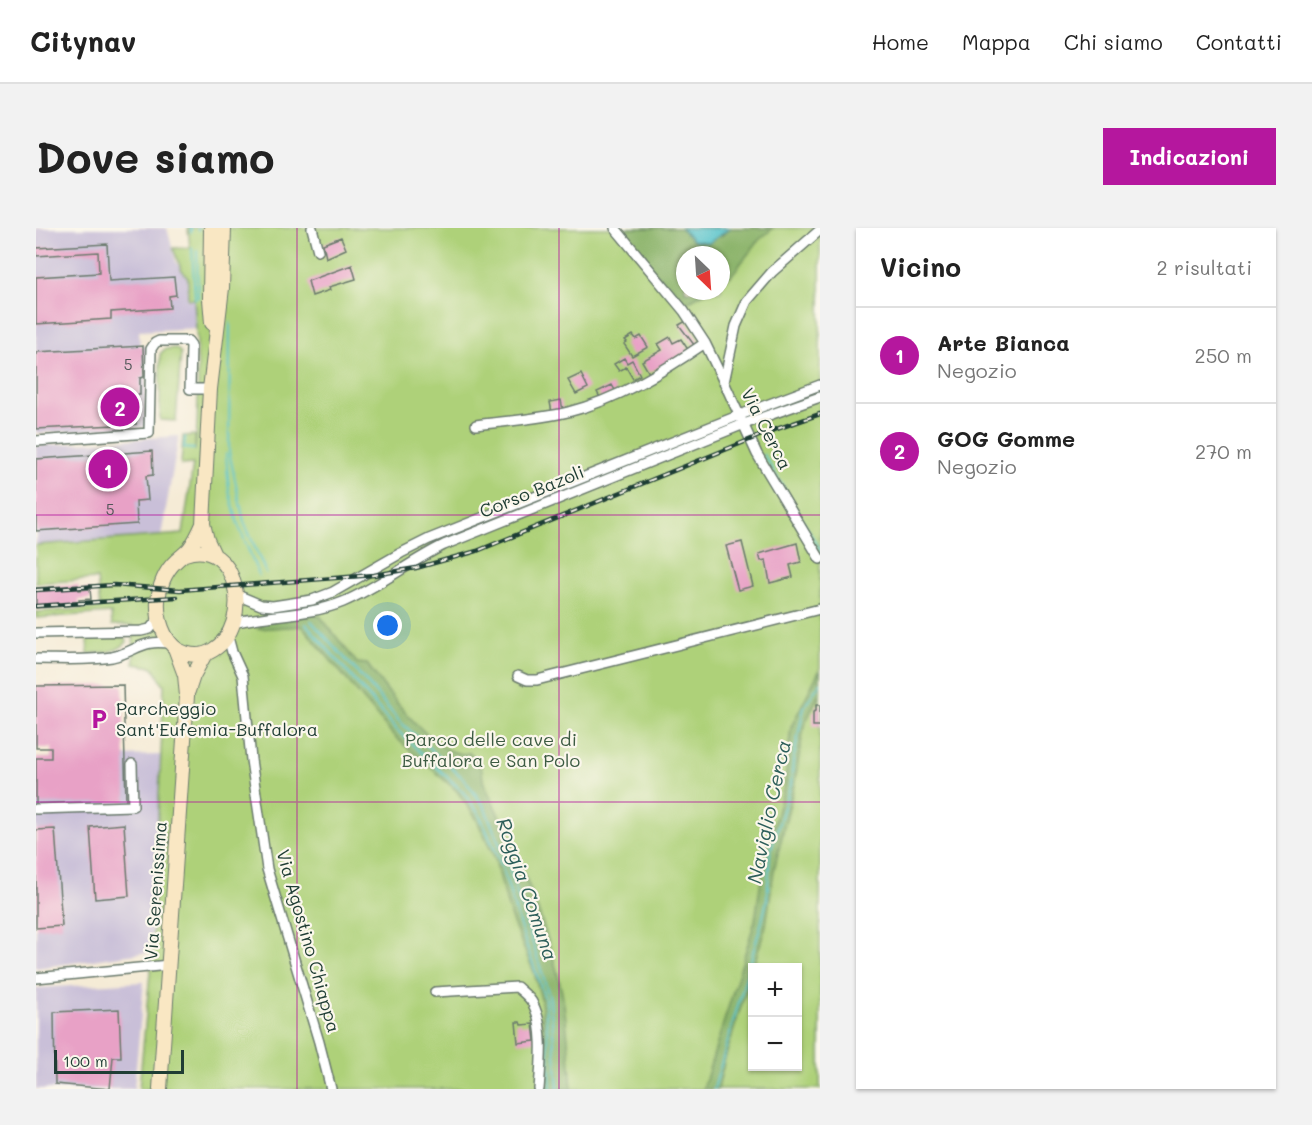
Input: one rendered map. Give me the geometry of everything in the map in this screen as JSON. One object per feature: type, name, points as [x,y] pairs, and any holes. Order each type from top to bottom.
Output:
[{"type":"main road","name":"Via Serenissima","points":[[187,696],[193,676],[207,653],[228,637],[236,615],[237,595],[231,576],[221,560],[214,555],[203,524],[210,389],[222,288],[224,228]]},
{"type":"main road","name":"Via Serenissima","points":[[211,233],[210,299],[214,350]]},
{"type":"main road","points":[[211,233],[218,245],[218,275],[222,288]]},
{"type":"main road","name":"Via Serenissima","points":[[160,1089],[187,696],[184,675],[159,618],[158,600],[162,583],[171,566],[185,554],[203,524]]},
{"type":"main road","points":[[185,554],[200,551],[214,555]]},
{"type":"main road","points":[[173,646],[190,654],[207,653]]},
{"type":"street","points":[[312,228],[318,251]]},
{"type":"street","points":[[615,228],[684,311],[705,343],[724,382]]},
{"type":"street","name":"Via Cerca","points":[[820,230],[772,272],[747,301],[736,326],[724,382],[757,454],[820,559]]},
{"type":"street","points":[[36,441],[149,432],[151,349],[159,341],[188,341],[191,348],[190,389],[210,389]]},
{"type":"street","points":[[476,424],[567,412],[599,402],[668,368],[705,343]]},
{"type":"street","name":"Corso Bazoli","points":[[237,595],[261,605],[273,606],[312,600],[333,592],[401,552],[429,539],[820,385]]},
{"type":"street","name":"Corso Bazoli","points":[[233,624],[258,617],[289,614],[341,603],[444,545],[744,424],[820,397]]},
{"type":"street","points":[[518,676],[527,680],[537,680],[820,609]]},
{"type":"street","points":[[36,633],[141,631],[150,629],[159,618]]},
{"type":"street","name":"Via Agostino Chiappa","points":[[228,637],[243,676],[251,760],[267,869],[331,1089]]},
{"type":"street","points":[[36,659],[113,657],[145,643],[158,642],[173,646]]},
{"type":"street","points":[[207,653],[236,659]]},
{"type":"street","points":[[36,809],[133,806],[132,764]]},
{"type":"street","points":[[36,978],[169,965]]},
{"type":"street","points":[[435,992],[517,987],[532,1002],[538,1016],[542,1055],[538,1089]]},
{"type":"shaded area","points":[[36,228],[167,228],[176,262],[187,278],[187,300],[199,300],[200,328],[139,331],[140,346],[146,346],[146,427],[36,433]]},
{"type":"shaded area","points":[[179,436],[161,536],[36,545],[36,446]]},
{"type":"shaded area","points":[[160,755],[159,812],[150,952],[36,968],[36,758]]},
{"type":"shaded area","points":[[144,982],[134,1089],[36,1089],[36,988]]},
{"type":"green space","name":"Parco delle cave di Buffalora e San Polo","points":[[188,228],[820,228],[820,1089],[139,1089],[152,952],[164,685],[153,667],[134,664],[133,626],[112,625],[111,613],[36,618],[36,612],[100,608],[97,579],[36,583],[36,545],[183,534],[193,464],[181,465],[183,436],[195,435],[195,451],[198,413],[197,356],[194,299],[188,299],[188,278],[181,269],[173,248],[190,248]]},
{"type":"green space","points":[[619,228],[681,228],[693,241],[721,236],[730,228],[773,228],[759,240],[730,277],[730,246],[676,246],[676,298]]},
{"type":"green space","points":[[678,300],[691,300],[682,305]]},
{"type":"green space","points":[[176,348],[181,353],[176,421],[160,420],[160,354],[165,349]]},
{"type":"green space","points":[[309,615],[320,616],[357,663],[367,664],[399,705],[428,735],[442,746],[456,753],[469,753],[478,761],[483,781],[507,833],[538,911],[555,965],[566,1017],[572,1089],[548,1089],[541,999],[534,972],[511,918],[495,859],[476,818],[457,791],[393,735],[302,626],[258,629],[265,621]]},
{"type":"green space","points":[[87,638],[126,638],[127,642],[123,646],[88,654]]},
{"type":"green space","points":[[820,669],[820,692],[804,726],[795,781],[774,870],[766,925],[754,963],[748,963],[748,984],[718,1089],[703,1089],[755,921],[763,866],[785,783],[791,727]]},
{"type":"water","points":[[681,228],[730,228],[709,243],[693,241]]},
{"type":"building","points":[[341,237],[346,249],[326,258],[323,244]]},
{"type":"building","points":[[107,244],[109,281],[174,277],[176,295],[169,296],[170,308],[111,312],[111,319],[36,324],[36,277],[99,273],[98,252],[36,256],[36,248]]},
{"type":"building","points":[[352,265],[356,279],[329,287],[330,290],[312,296],[308,281]]},
{"type":"building","points":[[686,321],[700,343],[695,346],[679,325]]},
{"type":"building","points":[[633,335],[636,339],[641,336],[648,347],[632,356],[624,344],[627,342],[625,340]]},
{"type":"building","points":[[670,337],[673,343],[681,339],[689,351],[649,373],[642,361],[662,350],[658,344]]},
{"type":"building","points":[[143,346],[144,377],[140,378],[140,395],[135,395],[136,424],[36,429],[36,352]]},
{"type":"building","points":[[624,358],[627,363],[632,360],[640,375],[633,379],[626,367],[619,371],[614,364]]},
{"type":"building","points":[[581,374],[588,388],[576,394],[568,380]]},
{"type":"building","points":[[612,385],[616,392],[601,399],[597,392]]},
{"type":"building","points":[[561,400],[563,411],[552,413],[550,402]]},
{"type":"building","points":[[152,451],[153,475],[146,476],[148,500],[136,501],[137,524],[36,531],[36,459]]},
{"type":"building","points":[[742,542],[753,586],[738,590],[726,546]]},
{"type":"building","points":[[797,543],[801,562],[790,565],[793,577],[770,583],[766,560],[761,561],[759,554]]},
{"type":"building","points":[[78,585],[79,590],[90,589],[91,599],[79,600],[80,605],[36,608],[36,588]]},
{"type":"building","points":[[123,685],[126,802],[36,804],[36,758],[51,758],[51,748],[36,748],[36,686]]},
{"type":"building","points":[[816,705],[820,705],[820,726],[813,726],[813,712],[816,711]]},
{"type":"building","points":[[124,824],[129,896],[95,899],[90,827]]},
{"type":"building","points":[[55,829],[62,926],[36,928],[36,830]]},
{"type":"building","points":[[119,1009],[121,1057],[113,1057],[110,1089],[55,1084],[54,1012]]},
{"type":"building","points":[[516,1022],[520,1022],[521,1025],[533,1024],[535,1041],[518,1043]]},
{"type":"waterway","name":"Roggia Comuna","points":[[192,248],[195,299]]},
{"type":"waterway","name":"Roggia Comuna","points":[[197,250],[198,298]]},
{"type":"waterway","name":"Roggia Comuna","points":[[230,322],[229,452],[244,522],[266,573]]},
{"type":"waterway","points":[[185,437],[184,448],[194,449]]},
{"type":"waterway","points":[[226,454],[229,491],[238,524],[259,576]]},
{"type":"waterway","points":[[764,455],[820,550]]},
{"type":"waterway","name":"Roggia Comuna","points":[[311,621],[399,721],[464,779],[484,806],[509,868],[550,999],[558,1089]]},
{"type":"waterway","points":[[306,624],[398,731],[463,792],[479,814],[502,866],[545,999],[551,1089]]},
{"type":"waterway","name":"Naviglio Cerca","points":[[714,1089],[767,900],[770,853],[791,784],[793,761],[804,707],[820,683]]},
{"type":"railway","points":[[36,590],[114,585],[180,590],[374,575],[416,568],[477,551],[771,431],[820,414]]},
{"type":"railway","points":[[36,606],[177,597]]},
{"type":"place","name":"GOG Gomme","points":[[120,407]]},
{"type":"place","name":"Arte Bianca","points":[[108,469]]},
{"type":"place","name":"Parcheggio Sant'Eufemia-Buffalora","points":[[99,719]]}]
